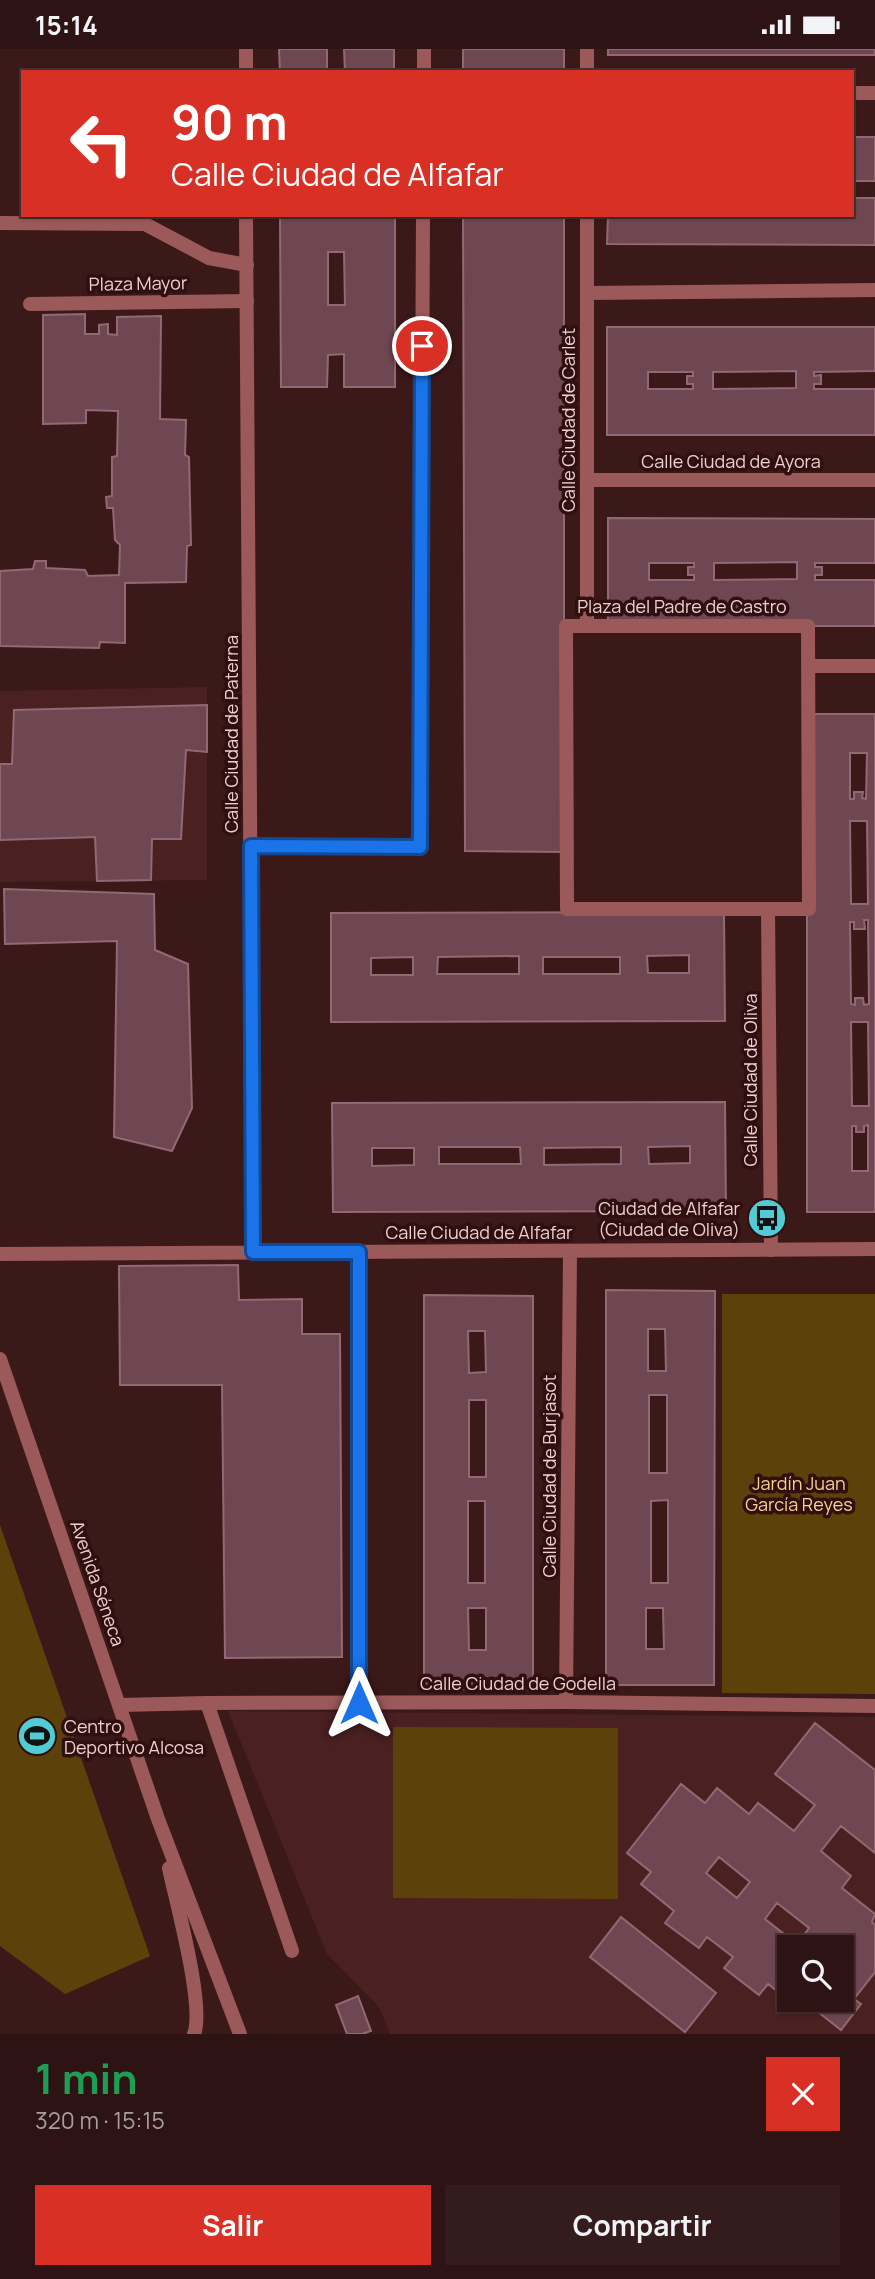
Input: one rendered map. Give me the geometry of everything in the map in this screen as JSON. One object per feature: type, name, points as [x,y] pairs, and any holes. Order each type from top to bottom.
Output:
[{"type":"street","points":[[246,49],[246,70]]},
{"type":"street","points":[[424,49],[424,70]]},
{"type":"street","points":[[587,49],[587,70]]},
{"type":"street","points":[[854,93],[875,93]]},
{"type":"street","name":"Calle Ciudad de Paterna","points":[[246,217],[253,1252]]},
{"type":"street","points":[[251,846],[420,847],[423,217]]},
{"type":"street","name":"Calle Ciudad de Carlet","points":[[587,217],[587,625]]},
{"type":"street","points":[[0,223],[145,223],[209,258],[247,265]]},
{"type":"street","points":[[587,293],[875,290]]},
{"type":"street","name":"Plaza Mayor","points":[[30,304],[247,301]]},
{"type":"street","name":"Calle Ciudad de Ayora","points":[[587,480],[875,480]]},
{"type":"street","name":"Plaza del Padre de Castro","points":[[566,625],[808,626],[808,666],[809,909],[567,909],[566,625]]},
{"type":"street","points":[[808,666],[875,666]]},
{"type":"street","name":"Calle Ciudad de Oliva","points":[[768,909],[771,1250]]},
{"type":"street","name":"Calle Ciudad de Alfafar","points":[[0,1254],[875,1249]]},
{"type":"street","name":"Calle Ciudad de Burjasot","points":[[566,1702],[570,1251]]},
{"type":"street","points":[[359,1252],[359,1703]]},
{"type":"street","name":"Avenida Séneca","points":[[0,1359],[158,1819],[240,2034]]},
{"type":"street","name":"Calle Ciudad de Godella","points":[[120,1705],[566,1702],[875,1706]]},
{"type":"street","points":[[207,1703],[292,1951]]},
{"type":"street","name":"Avenida Séneca","points":[[158,1819],[195,1993],[197,2028],[194,2034]]},
{"type":"shaded area","points":[[207,687],[207,880],[0,882],[0,691]]},
{"type":"shaded area","points":[[228,1711],[875,1717],[875,2034],[390,2034],[379,2007],[327,1954]]},
{"type":"green space","name":"Jardín Juan García Reyes","points":[[722,1294],[875,1294],[875,1694],[722,1693]]},
{"type":"green space","name":"Centro Deportivo Alcosa","points":[[0,1525],[150,1956],[65,1994],[0,1946]]},
{"type":"green space","points":[[393,1727],[618,1728],[618,1899],[393,1898]]},
{"type":"building","points":[[279,49],[327,49],[327,70],[280,70]]},
{"type":"building","points":[[344,49],[394,49],[394,70],[345,70]]},
{"type":"building","points":[[463,49],[564,49],[564,70],[463,70]]},
{"type":"building","points":[[608,49],[875,49],[875,55],[608,55]]},
{"type":"building","points":[[854,137],[875,137],[875,181],[854,181]]},
{"type":"building","points":[[854,198],[875,198],[875,245],[607,244],[608,217],[854,217]]},
{"type":"building","points":[[280,217],[395,217],[395,387],[344,387],[344,354],[328,355],[327,387],[281,387]],"holes":[[[328,252],[344,252],[345,305],[328,305]]]},
{"type":"building","points":[[463,217],[564,217],[564,852],[465,851]]},
{"type":"building","points":[[85,314],[85,334],[99,334],[99,325],[108,324],[108,334],[117,335],[117,317],[161,316],[160,419],[186,420],[185,455],[189,457],[191,545],[187,546],[186,582],[125,583],[125,643],[100,642],[99,648],[0,646],[0,571],[33,569],[35,561],[46,561],[46,568],[85,570],[88,576],[119,575],[120,545],[115,540],[113,508],[107,508],[106,497],[112,496],[112,457],[117,456],[118,411],[86,410],[86,423],[43,424],[43,315]]},
{"type":"building","points":[[607,327],[875,327],[875,371],[814,372],[814,376],[821,375],[821,384],[814,384],[814,389],[875,389],[875,435],[607,435]],"holes":[[[796,371],[796,388],[713,389],[713,372]],[[648,372],[693,372],[693,376],[687,376],[687,384],[693,384],[693,389],[648,389]]]},
{"type":"building","points":[[608,518],[875,519],[875,563],[815,563],[815,567],[822,567],[822,575],[815,575],[815,580],[875,580],[875,626],[608,626]],"holes":[[[797,562],[797,579],[714,580],[714,563]],[[649,563],[694,563],[694,567],[688,567],[688,575],[694,575],[694,580],[649,580]]]},
{"type":"building","points":[[207,705],[207,752],[186,750],[181,839],[152,839],[151,880],[97,881],[95,837],[0,840],[0,764],[12,764],[14,710]]},
{"type":"building","points":[[807,714],[875,714],[875,1212],[807,1212]],"holes":[[[850,753],[867,753],[866,799],[862,798],[863,792],[854,792],[854,799],[850,799]],[[850,821],[867,821],[868,904],[851,904]],[[864,920],[868,920],[869,1004],[864,1005],[863,998],[855,998],[855,1005],[851,1004],[850,922],[854,922],[854,929],[865,929]],[[851,1022],[868,1022],[869,1106],[852,1106]],[[868,1125],[868,1171],[852,1171],[852,1126],[856,1126],[856,1132],[864,1132],[864,1126]]]},
{"type":"building","points":[[4,889],[154,894],[155,950],[188,964],[192,1108],[172,1151],[114,1137],[117,941],[5,944]]},
{"type":"building","points":[[724,912],[725,1021],[331,1022],[331,913]],"holes":[[[689,955],[689,973],[648,973],[647,956]],[[519,956],[519,974],[437,974],[438,957]],[[413,957],[413,975],[371,975],[371,958]],[[543,957],[620,957],[620,974],[543,974]]]},
{"type":"building","points":[[725,1102],[726,1211],[333,1212],[332,1103]],"holes":[[[690,1146],[690,1163],[649,1164],[648,1147]],[[439,1147],[520,1147],[521,1164],[439,1164]],[[621,1147],[621,1164],[544,1165],[544,1148]],[[372,1148],[414,1148],[414,1165],[372,1166]]]},
{"type":"building","points":[[238,1265],[239,1300],[302,1299],[302,1334],[340,1334],[342,1657],[225,1658],[222,1385],[120,1385],[119,1266]]},
{"type":"building","points":[[606,1290],[715,1291],[714,1685],[606,1685]],"holes":[[[648,1329],[665,1329],[666,1371],[648,1371]],[[649,1395],[667,1395],[667,1473],[649,1473]],[[668,1500],[668,1583],[651,1583],[651,1501]],[[646,1608],[663,1608],[664,1649],[646,1649]]]},
{"type":"building","points":[[424,1295],[533,1296],[533,1690],[424,1689]],"holes":[[[468,1331],[485,1331],[486,1372],[469,1373]],[[469,1400],[486,1400],[486,1477],[469,1477]],[[468,1501],[485,1501],[485,1583],[468,1583]],[[468,1608],[486,1608],[486,1650],[469,1650]]]},
{"type":"building","points":[[815,1723],[875,1770],[875,1853],[841,1826],[821,1851],[851,1876],[842,1888],[875,1914],[872,1922],[875,1925],[875,1972],[854,1999],[854,1935],[804,1935],[809,1928],[777,1903],[765,1919],[785,1935],[777,1935],[777,1991],[768,1984],[759,1995],[724,1968],[733,1957],[707,1937],[699,1948],[665,1923],[674,1911],[641,1884],[651,1872],[627,1853],[681,1784],[705,1803],[717,1788],[749,1814],[758,1803],[794,1831],[815,1805],[775,1774]],"holes":[[[719,1857],[750,1882],[737,1898],[706,1873]]]},
{"type":"building","points":[[621,1917],[716,1993],[685,2032],[590,1957]]},
{"type":"building","points":[[358,1996],[371,2031],[347,2034],[336,2005]]},
{"type":"building","points":[[854,1999],[861,2004],[841,2030],[818,2012],[854,2012]]},
{"type":"place","name":"Ciudad de Alfafar (Ciudad de Oliva)","points":[[767,1218]]},
{"type":"place","name":"Centro Deportivo Alcosa","points":[[37,1736]]},
{"type":"route","points":[[359,1703],[359,1252],[253,1252],[251,846],[420,847],[422,346]]}]
